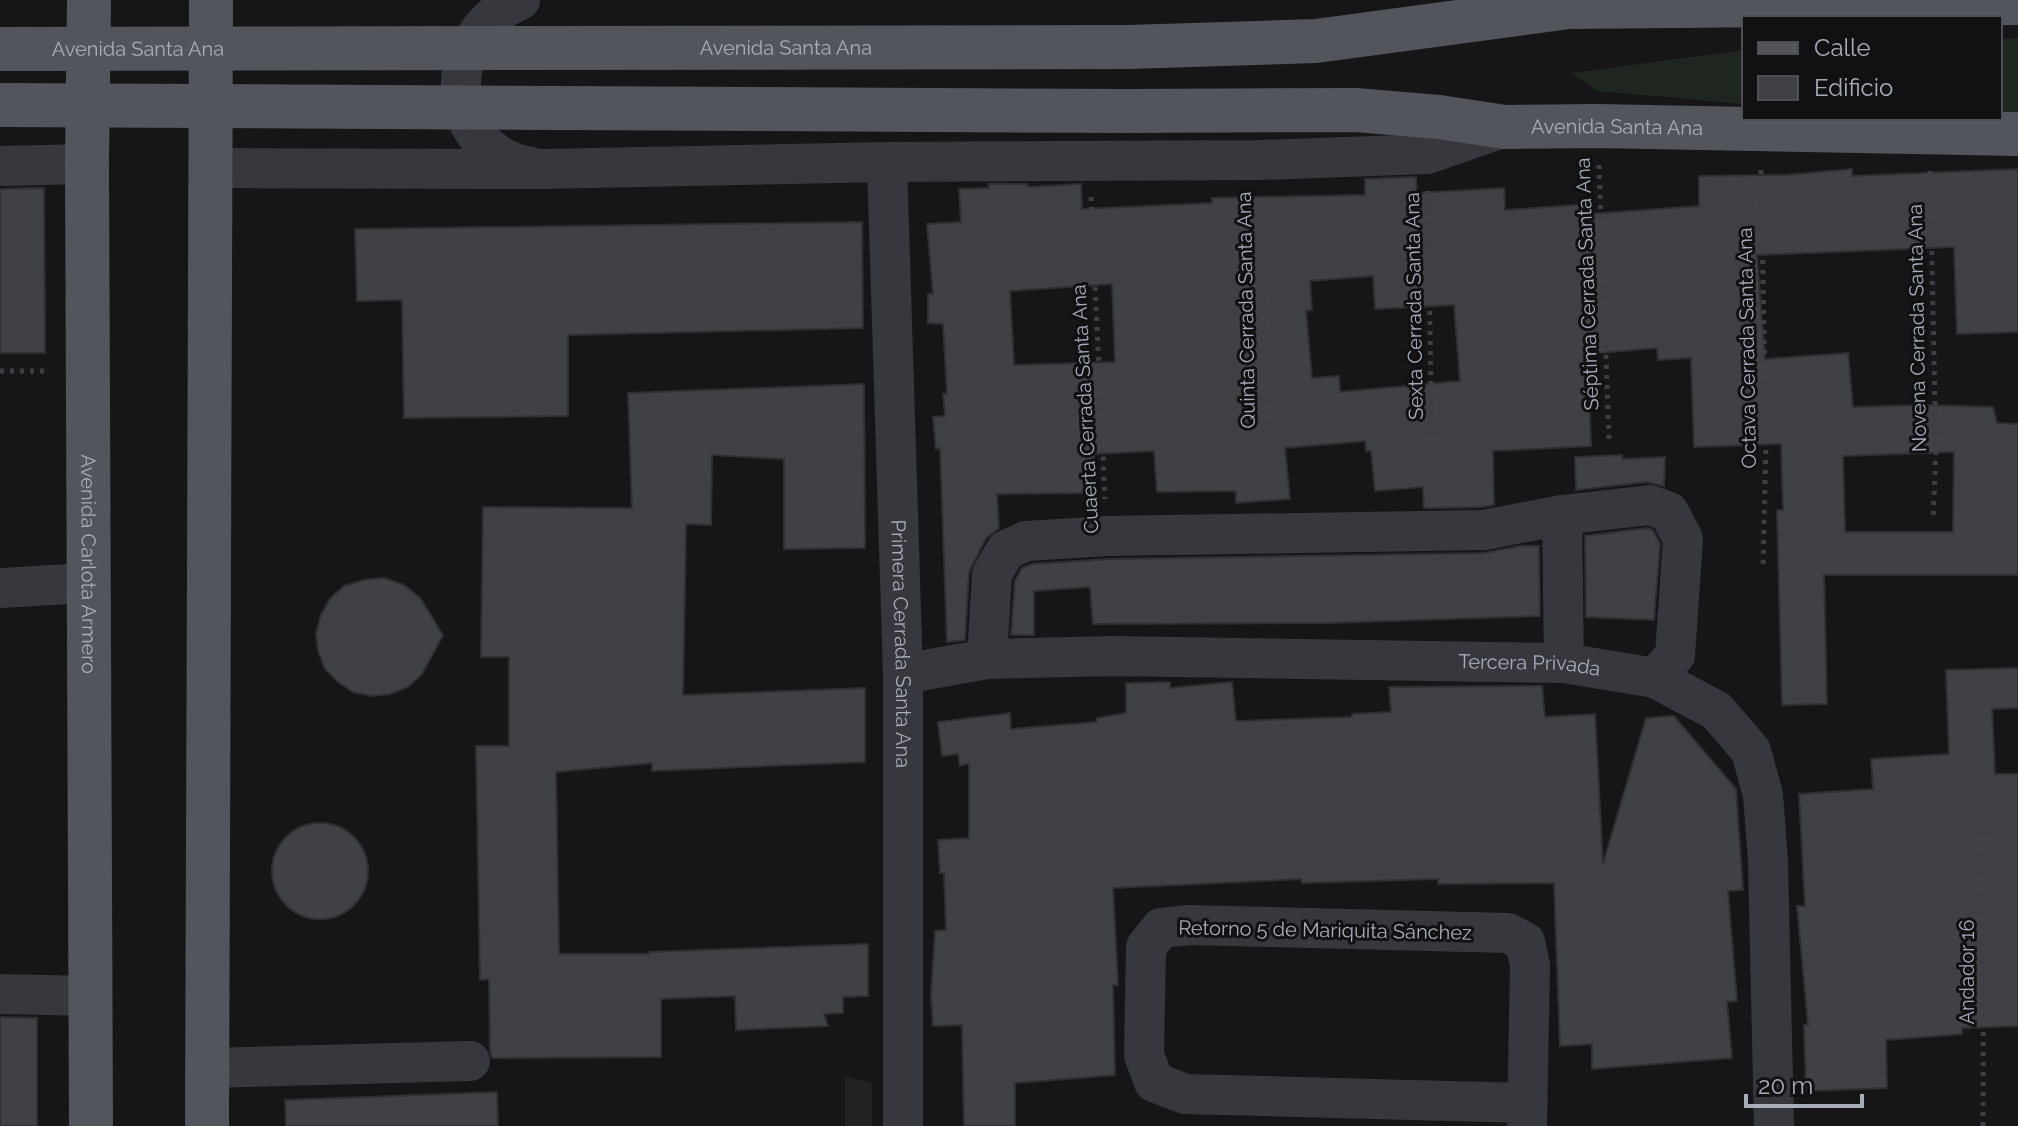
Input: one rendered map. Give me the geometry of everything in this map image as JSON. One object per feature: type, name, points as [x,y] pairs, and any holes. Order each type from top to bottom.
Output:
[{"type":"main road","name":"Avenida Carlota Armero","points":[[89,0],[91,1126]]},
{"type":"main road","points":[[207,1126],[211,0]]},
{"type":"main road","name":"Avenida Santa Ana","points":[[0,49],[1128,47],[1316,41],[1569,7],[2018,3]]},
{"type":"main road","name":"Avenida Santa Ana","points":[[0,105],[1356,110],[1439,117],[1505,127],[2018,134]]},
{"type":"street","points":[[520,0],[485,22],[473,38],[463,65],[461,95],[466,114],[488,146],[504,158],[542,169]]},
{"type":"street","name":"Avenida Santa Ana","points":[[1483,0],[1569,7]]},
{"type":"street","name":"Avenida Santa Ana","points":[[211,168],[542,169],[887,162],[1260,160],[1427,154],[1505,127]]},
{"type":"street","name":"Primera Cerrada Santa Ana","points":[[887,162],[903,674],[903,1126]]},
{"type":"street","points":[[0,166],[87,164]]},
{"type":"street","points":[[987,659],[992,574],[1006,550],[1026,541],[1107,536],[1484,530],[1562,515],[1650,505],[1669,512],[1683,539],[1675,655],[1655,678]]},
{"type":"street","points":[[1562,515],[1564,663]]},
{"type":"street","points":[[0,588],[88,583]]},
{"type":"street","name":"Tercera Privada","points":[[903,674],[987,659],[1111,656],[1564,663],[1655,678],[1717,711],[1751,751],[1763,795],[1768,861],[1774,1126]]},
{"type":"street","name":"Retorno 5 de Mariquita Sánchez","points":[[1189,925],[1508,933],[1525,942],[1530,965],[1527,1115],[1185,1094],[1154,1082],[1144,1055],[1146,947],[1161,928],[1189,925]]},
{"type":"street","points":[[0,994],[92,996]]},
{"type":"street","points":[[207,1068],[470,1061]]},
{"type":"path","name":"Séptima Cerrada Santa Ana","points":[[1597,126],[1609,440]]},
{"type":"path","name":"Octava Cerrada Santa Ana","points":[[1760,131],[1766,444],[1763,565]]},
{"type":"path","name":"Novena Cerrada Santa Ana","points":[[1929,133],[1936,450],[1933,521]]},
{"type":"path","name":"Sexta Cerrada Santa Ana","points":[[1427,154],[1432,458]]},
{"type":"path","name":"Quinta Cerrada Santa Ana","points":[[1260,160],[1265,459]]},
{"type":"path","name":"Cuaerta Cerrada Santa Ana","points":[[1090,161],[1111,656]]},
{"type":"path","name":"Andador 16","points":[[1983,1126],[1984,817]]},
{"type":"shaded area","points":[[2002,38],[2018,38],[2018,119],[2002,118]]},
{"type":"shaded area","points":[[1742,50],[1742,104],[1597,91],[1571,73]]},
{"type":"shaded area","points":[[845,1076],[872,1083],[872,1126],[845,1126]]},
{"type":"building","points":[[1852,169],[1852,176],[2018,169],[2018,332],[1957,334],[1954,247],[1757,255],[1765,359],[1848,353],[1853,407],[1993,407],[1997,423],[2018,424],[2018,575],[1824,575],[1827,704],[1782,705],[1777,510],[1783,510],[1781,444],[1694,447],[1691,358],[1658,360],[1657,348],[1588,354],[1591,446],[1493,451],[1494,505],[1424,508],[1423,487],[1375,491],[1371,451],[1366,451],[1365,441],[1285,448],[1290,499],[1236,503],[1236,491],[1157,492],[1154,451],[1094,454],[1095,493],[997,494],[999,528],[986,538],[969,572],[965,640],[947,642],[940,448],[936,449],[933,417],[945,416],[943,394],[947,394],[943,324],[928,323],[928,294],[933,294],[927,224],[961,222],[959,189],[989,188],[989,184],[1028,184],[1028,187],[1081,184],[1082,209],[1212,203],[1212,198],[1365,195],[1365,179],[1416,177],[1417,193],[1504,188],[1505,210],[1589,204],[1590,214],[1699,206],[1699,176],[1786,175]],"holes":[[[1373,276],[1375,309],[1454,305],[1460,381],[1340,392],[1339,376],[1312,378],[1306,311],[1312,310],[1310,281]],[[1112,284],[1115,362],[1014,365],[1010,291]],[[1954,452],[1953,532],[1845,532],[1843,456]]]},
{"type":"building","points":[[44,188],[45,353],[0,353],[0,189]]},
{"type":"building","points":[[862,222],[863,328],[568,335],[568,416],[404,418],[402,300],[357,301],[355,229]]},
{"type":"building","points":[[864,384],[865,548],[784,549],[784,459],[712,455],[711,525],[686,524],[683,695],[865,688],[865,762],[652,771],[652,763],[556,772],[559,954],[649,954],[868,944],[868,996],[843,997],[843,1013],[824,1014],[828,1026],[736,1030],[735,996],[661,999],[661,1057],[492,1058],[489,979],[480,980],[476,746],[509,746],[509,657],[481,657],[483,507],[632,508],[628,393]]},
{"type":"building","points":[[1622,455],[1623,459],[1665,457],[1664,486],[1647,482],[1576,490],[1575,457]]},
{"type":"building","points":[[1647,528],[1653,530],[1660,544],[1654,620],[1586,617],[1585,536]]},
{"type":"building","points":[[1539,546],[1540,616],[1328,623],[1093,624],[1090,587],[1034,591],[1034,635],[1011,635],[1015,581],[1022,568],[1032,564],[1108,559],[1484,553]]},
{"type":"building","points":[[384,578],[404,585],[420,598],[443,635],[422,674],[408,687],[390,694],[372,696],[353,692],[325,669],[318,651],[316,633],[330,599],[344,586]]},
{"type":"building","points":[[2018,668],[2018,708],[1992,709],[1995,774],[2018,774],[2018,1026],[1962,1028],[1962,1034],[1886,1040],[1887,1088],[1806,1091],[1804,1025],[1808,1025],[1797,906],[1805,906],[1799,794],[1873,789],[1871,759],[1949,754],[1946,670]]},
{"type":"building","points":[[1170,682],[1170,688],[1232,682],[1236,721],[1352,717],[1352,714],[1391,712],[1389,687],[1542,686],[1545,717],[1595,714],[1603,864],[1646,718],[1674,716],[1736,789],[1743,890],[1728,891],[1737,1001],[1727,1002],[1732,1058],[1592,1069],[1592,1044],[1560,1046],[1554,883],[1438,884],[1438,879],[1302,883],[1301,879],[1113,888],[1118,985],[1113,985],[1115,1075],[1015,1083],[1015,1126],[964,1126],[962,1025],[933,1026],[931,995],[935,931],[946,930],[944,873],[940,873],[938,840],[969,838],[969,763],[960,766],[958,754],[942,756],[938,722],[1010,713],[1011,729],[1097,722],[1097,718],[1126,713],[1126,683]]},
{"type":"building","points":[[320,823],[338,827],[354,837],[364,853],[368,871],[364,889],[354,905],[338,915],[320,919],[302,915],[286,905],[276,889],[272,871],[276,853],[286,837],[302,827]]},
{"type":"building","points":[[0,1017],[37,1018],[37,1126],[0,1126]]},
{"type":"building","points":[[497,1092],[498,1126],[286,1126],[285,1100]]}]
